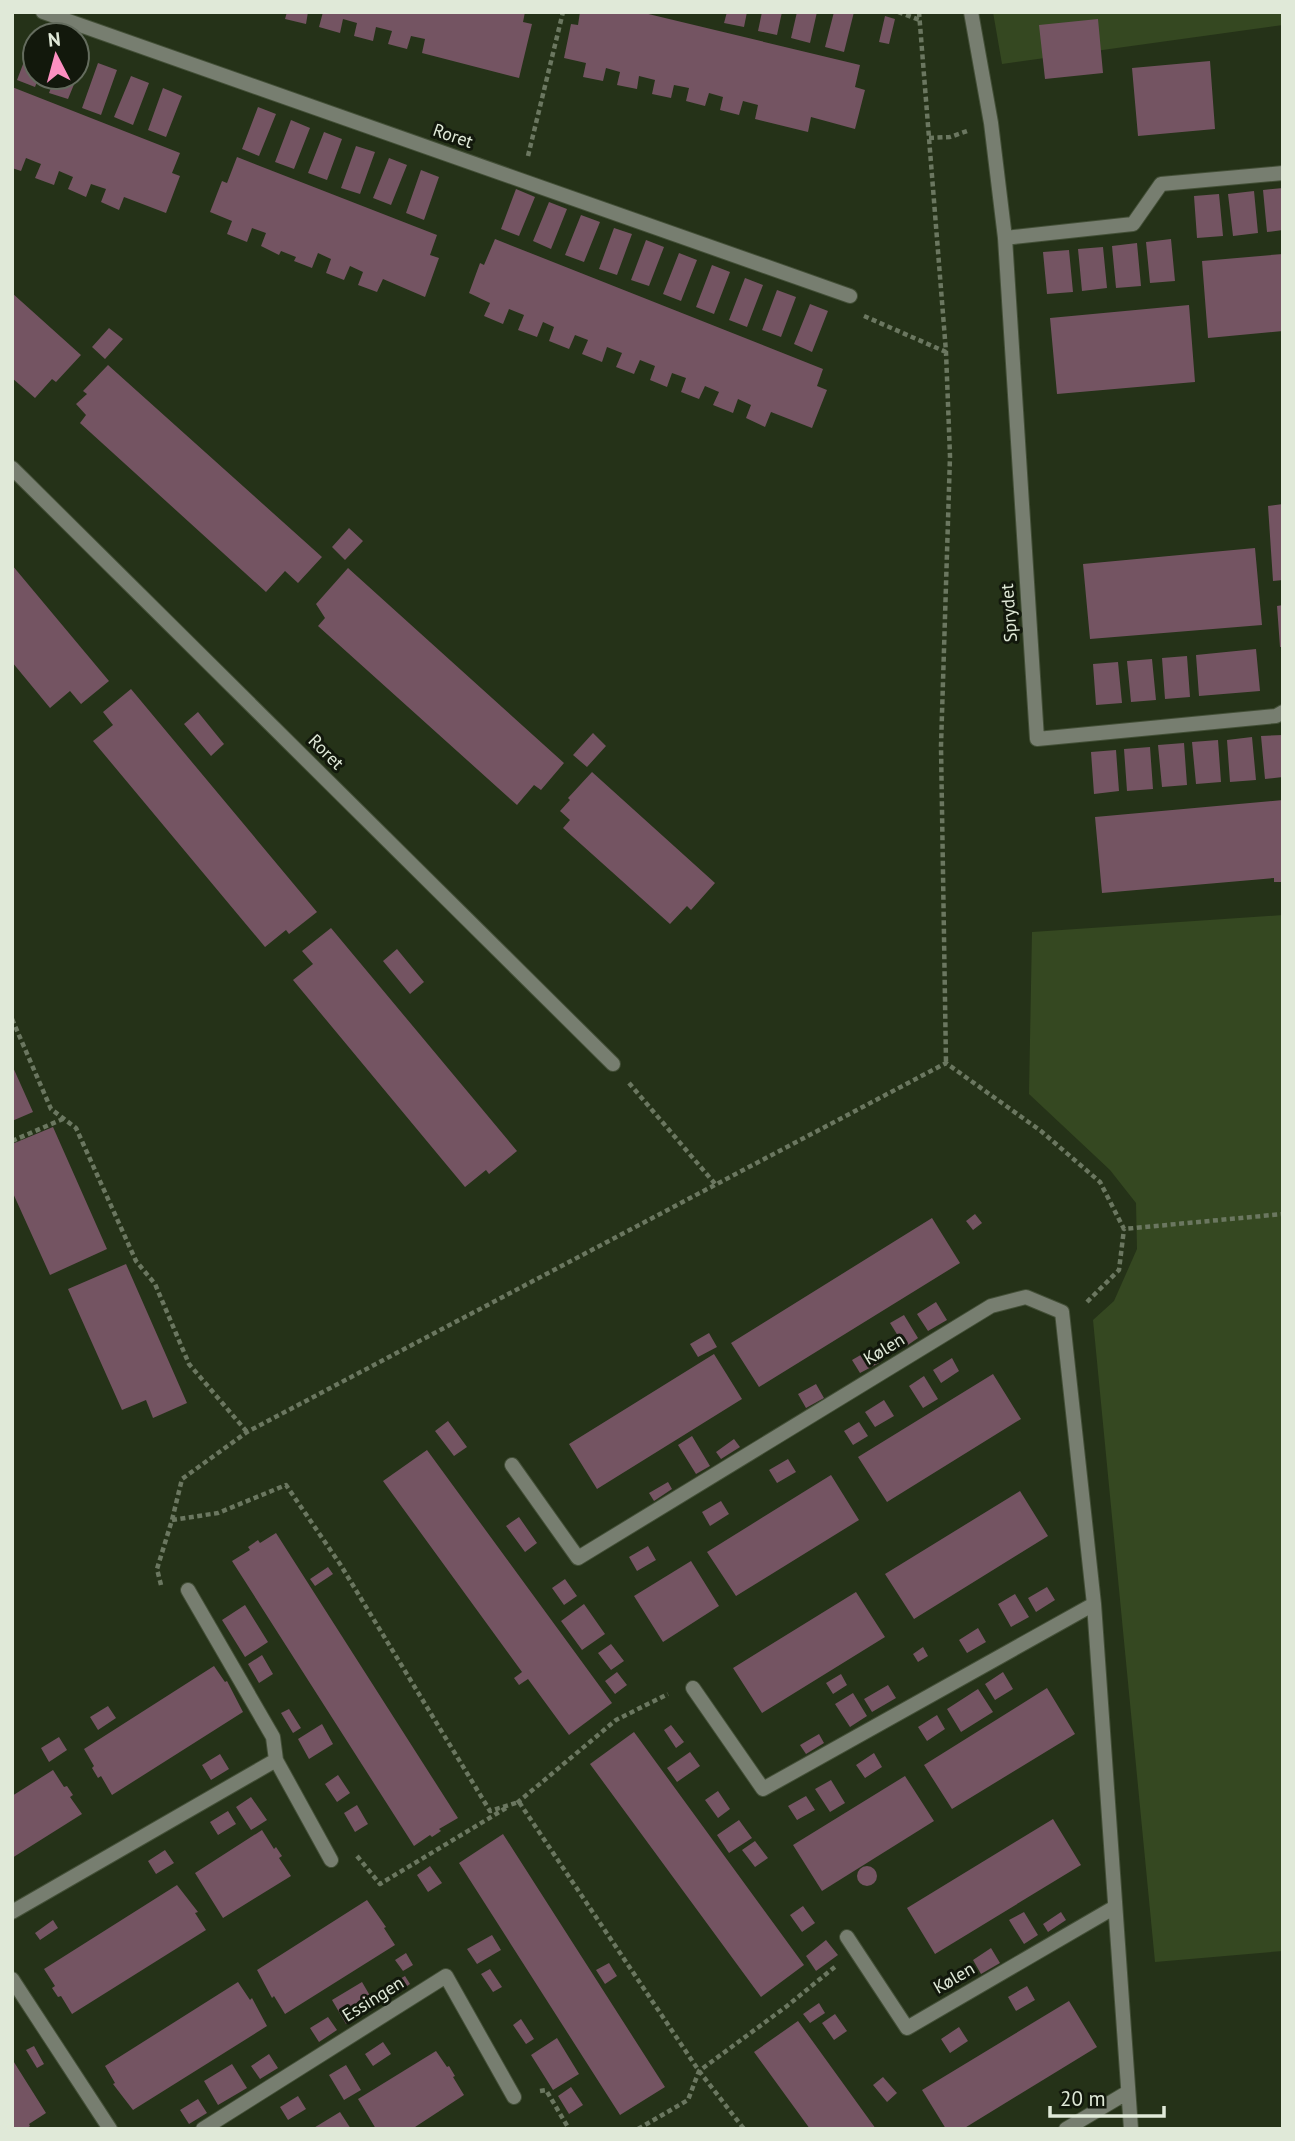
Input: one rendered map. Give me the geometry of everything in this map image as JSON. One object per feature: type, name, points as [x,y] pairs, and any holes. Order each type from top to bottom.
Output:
[{"type":"street","name":"Roret","points":[[44,12],[850,296]]},
{"type":"street","name":"Sprydet","points":[[971,12],[991,123],[1005,237],[1037,739],[1276,716],[1283,712]]},
{"type":"street","points":[[1005,237],[1133,224],[1161,184],[1283,173]]},
{"type":"street","name":"Roret","points":[[12,468],[613,1064]]},
{"type":"street","name":"Kølen","points":[[512,1465],[578,1558],[991,1306],[1026,1297],[1062,1312]]},
{"type":"street","points":[[1062,1312],[1094,1604],[1131,2129]]},
{"type":"street","points":[[188,1590],[273,1737],[276,1760],[331,1860]]},
{"type":"street","points":[[692,1688],[763,1789],[1094,1604]]},
{"type":"street","points":[[12,1912],[276,1760]]},
{"type":"street","name":"Kølen","points":[[851,1943],[907,2028],[1115,1907]]},
{"type":"street","name":"Essingen","points":[[203,2129],[446,1976],[514,2097]]},
{"type":"street","points":[[12,1979],[110,2129]]},
{"type":"street","points":[[1066,2129],[1128,2092]]},
{"type":"path","points":[[523,181],[534,125],[563,12]]},
{"type":"path","points":[[898,12],[920,20]]},
{"type":"path","points":[[919,12],[946,352],[950,456],[942,746],[946,1063]]},
{"type":"path","points":[[929,138],[950,137],[991,123]]},
{"type":"path","points":[[850,296],[865,317],[946,352]]},
{"type":"path","points":[[12,1019],[51,1110],[76,1128],[136,1261],[155,1284],[189,1364],[247,1432]]},
{"type":"path","points":[[163,1593],[157,1569],[182,1479],[247,1432],[946,1063]]},
{"type":"path","points":[[946,1063],[1041,1131],[1100,1182],[1124,1229],[1119,1270],[1088,1302],[1062,1312]]},
{"type":"path","points":[[613,1064],[716,1185]]},
{"type":"path","points":[[12,1141],[64,1119]]},
{"type":"path","points":[[1124,1229],[1283,1214]]},
{"type":"path","points":[[172,1520],[218,1513],[286,1485],[340,1564],[490,1811],[519,1801]]},
{"type":"path","points":[[331,1860],[354,1852],[380,1884],[488,1817],[519,1801],[616,1720],[661,1696],[692,1688]]},
{"type":"path","points":[[519,1801],[699,2071],[744,2129]]},
{"type":"path","points":[[638,2129],[688,2100],[699,2071],[787,2006],[851,1943]]},
{"type":"path","points":[[514,2097],[546,2090],[569,2129]]},
{"type":"green space","points":[[993,12],[1283,12],[1283,25],[1002,64]]},
{"type":"green space","points":[[1283,915],[1283,1951],[1155,1962],[1093,1320],[1114,1301],[1137,1249],[1136,1203],[1110,1170],[1029,1094],[1032,932]]},
{"type":"building","points":[[287,12],[308,12],[306,24],[285,19]]},
{"type":"building","points":[[323,12],[525,12],[523,22],[532,24],[519,78],[422,53],[425,39],[411,36],[407,49],[388,44],[392,31],[376,27],[373,41],[354,36],[357,23],[343,19],[340,33],[319,27]]},
{"type":"building","points":[[580,12],[640,12],[860,65],[855,87],[865,90],[855,129],[811,117],[808,132],[755,119],[758,105],[743,101],[739,115],[720,110],[723,97],[709,93],[705,106],[686,101],[689,88],[674,85],[671,98],[652,94],[655,80],[639,76],[637,89],[617,85],[620,72],[606,68],[603,81],[583,77],[586,63],[564,58],[571,24],[578,25]]},
{"type":"building","points":[[727,12],[747,12],[744,27],[724,23]]},
{"type":"building","points":[[762,12],[782,12],[777,35],[758,31]]},
{"type":"building","points":[[797,12],[817,12],[810,43],[791,38]]},
{"type":"building","points":[[834,12],[854,12],[844,52],[825,47]]},
{"type":"building","points":[[885,16],[895,19],[889,44],[879,42]]},
{"type":"building","points":[[1098,19],[1103,73],[1045,79],[1039,25]]},
{"type":"building","points":[[1210,61],[1215,129],[1138,136],[1132,68]]},
{"type":"building","points":[[98,63],[117,70],[101,115],[82,108],[88,91],[91,91]]},
{"type":"building","points":[[131,76],[149,83],[133,125],[114,117]]},
{"type":"building","points":[[12,87],[180,153],[172,173],[180,176],[166,213],[124,197],[119,210],[101,202],[106,189],[91,184],[86,197],[68,189],[73,177],[59,171],[54,185],[35,178],[41,164],[26,158],[21,171],[12,168]]},
{"type":"building","points":[[163,88],[182,96],[166,137],[148,130]]},
{"type":"building","points":[[50,91],[71,91],[68,99],[49,93]]},
{"type":"building","points":[[258,107],[276,114],[259,156],[242,149]]},
{"type":"building","points":[[291,120],[310,128],[294,169],[275,162]]},
{"type":"building","points":[[324,132],[342,139],[327,180],[308,173]]},
{"type":"building","points":[[356,146],[375,152],[360,194],[341,188]]},
{"type":"building","points":[[237,157],[437,235],[430,255],[439,258],[425,297],[383,279],[377,292],[358,285],[363,272],[350,266],[344,280],[326,273],[331,259],[318,253],[312,268],[294,261],[296,257],[281,251],[279,255],[261,246],[266,233],[252,228],[247,242],[227,234],[232,221],[210,212],[222,181],[227,183]]},
{"type":"building","points":[[389,158],[407,165],[391,205],[373,198]]},
{"type":"building","points":[[421,170],[439,177],[424,220],[406,213]]},
{"type":"building","points":[[1283,188],[1283,230],[1267,232],[1263,190]]},
{"type":"building","points":[[516,189],[535,197],[519,236],[501,229]]},
{"type":"building","points":[[1254,191],[1258,233],[1233,236],[1228,194]]},
{"type":"building","points":[[1219,194],[1223,236],[1197,238],[1194,196]]},
{"type":"building","points":[[549,202],[567,209],[551,249],[533,241]]},
{"type":"building","points":[[581,215],[600,222],[584,262],[565,255]]},
{"type":"building","points":[[614,228],[632,234],[617,275],[599,269]]},
{"type":"building","points":[[495,239],[823,369],[817,386],[827,390],[812,428],[771,412],[765,427],[746,418],[751,405],[738,399],[733,413],[713,405],[719,392],[705,386],[699,399],[681,392],[686,378],[672,373],[667,387],[650,380],[655,366],[640,360],[634,374],[616,367],[622,353],[607,347],[602,362],[582,354],[588,340],[575,335],[569,349],[549,341],[554,327],[543,322],[537,337],[518,330],[524,315],[509,309],[503,324],[484,316],[490,303],[469,293],[480,263],[484,265]]},
{"type":"building","points":[[1171,239],[1175,281],[1150,283],[1146,242]]},
{"type":"building","points":[[646,240],[664,247],[649,286],[631,280]]},
{"type":"building","points":[[1137,243],[1141,286],[1116,288],[1112,246]]},
{"type":"building","points":[[1103,247],[1107,288],[1082,291],[1078,249]]},
{"type":"building","points":[[1069,250],[1073,292],[1047,294],[1043,252]]},
{"type":"building","points":[[679,253],[697,260],[681,301],[663,294]]},
{"type":"building","points":[[1283,254],[1283,331],[1208,338],[1202,261]]},
{"type":"building","points":[[712,265],[730,272],[714,314],[696,307]]},
{"type":"building","points":[[745,278],[763,285],[747,327],[729,320]]},
{"type":"building","points":[[777,290],[796,297],[781,337],[762,330]]},
{"type":"building","points":[[12,293],[81,355],[56,382],[52,379],[35,398],[12,378]]},
{"type":"building","points":[[810,304],[828,311],[812,352],[794,344]]},
{"type":"building","points":[[1189,305],[1195,382],[1057,394],[1050,318]]},
{"type":"building","points":[[109,328],[123,339],[105,359],[92,347]]},
{"type":"building","points":[[108,365],[322,557],[298,583],[285,571],[266,592],[80,423],[86,415],[76,404],[87,394],[83,391]]},
{"type":"building","points":[[1283,504],[1283,580],[1273,581],[1268,506]]},
{"type":"building","points":[[349,528],[363,541],[345,560],[332,547]]},
{"type":"building","points":[[1255,548],[1262,625],[1090,639],[1083,564]]},
{"type":"building","points":[[12,565],[109,681],[81,704],[70,691],[50,708],[12,662]]},
{"type":"building","points":[[348,568],[564,763],[541,790],[534,785],[517,805],[318,626],[325,618],[316,604]]},
{"type":"building","points":[[1283,605],[1283,647],[1280,647],[1277,606]]},
{"type":"building","points":[[1256,649],[1260,691],[1199,696],[1196,655]]},
{"type":"building","points":[[1187,656],[1190,697],[1165,699],[1162,658]]},
{"type":"building","points":[[1152,659],[1156,700],[1131,702],[1127,661]]},
{"type":"building","points":[[1118,662],[1122,703],[1096,705],[1093,664]]},
{"type":"building","points":[[131,689],[317,912],[289,934],[286,930],[265,947],[93,741],[113,725],[103,712]]},
{"type":"building","points":[[198,712],[224,744],[211,756],[184,724]]},
{"type":"building","points":[[593,733],[606,746],[587,767],[573,755]]},
{"type":"building","points":[[1283,735],[1283,777],[1265,779],[1261,736]]},
{"type":"building","points":[[1252,737],[1256,780],[1230,782],[1227,740]]},
{"type":"building","points":[[1218,740],[1221,782],[1196,784],[1192,742]]},
{"type":"building","points":[[1184,743],[1187,785],[1162,787],[1158,745]]},
{"type":"building","points":[[1150,747],[1153,789],[1127,791],[1124,749]]},
{"type":"building","points":[[1116,750],[1119,791],[1094,794],[1091,752]]},
{"type":"building","points":[[592,772],[715,883],[691,910],[687,906],[670,924],[563,828],[570,820],[560,811]]},
{"type":"building","points":[[1283,800],[1283,882],[1274,882],[1274,878],[1102,893],[1095,817]]},
{"type":"building","points":[[331,928],[517,1151],[489,1174],[486,1170],[465,1187],[293,980],[313,964],[302,951]]},
{"type":"building","points":[[397,949],[424,982],[410,994],[383,961]]},
{"type":"building","points":[[12,1065],[33,1112],[12,1121]]},
{"type":"building","points":[[53,1127],[107,1249],[50,1275],[12,1191],[12,1144]]},
{"type":"building","points":[[975,1214],[982,1223],[973,1230],[966,1221]]},
{"type":"building","points":[[932,1218],[960,1263],[759,1387],[731,1343]]},
{"type":"building","points":[[126,1264],[187,1403],[153,1418],[146,1400],[122,1410],[68,1289]]},
{"type":"building","points":[[936,1302],[947,1320],[928,1331],[917,1314]]},
{"type":"building","points":[[904,1315],[918,1338],[905,1347],[890,1323]]},
{"type":"building","points":[[709,1333],[717,1347],[698,1357],[690,1344]]},
{"type":"building","points":[[871,1349],[879,1363],[860,1373],[852,1360]]},
{"type":"building","points":[[714,1354],[742,1399],[597,1489],[569,1444]]},
{"type":"building","points":[[952,1358],[959,1371],[941,1383],[933,1370]]},
{"type":"building","points":[[993,1374],[1021,1419],[887,1502],[858,1457]]},
{"type":"building","points":[[924,1376],[938,1399],[923,1408],[909,1386]]},
{"type":"building","points":[[816,1384],[824,1398],[806,1408],[798,1394]]},
{"type":"building","points":[[884,1400],[894,1416],[875,1427],[865,1412]]},
{"type":"building","points":[[448,1421],[467,1447],[454,1456],[435,1431]]},
{"type":"building","points":[[859,1422],[868,1436],[853,1445],[844,1431]]},
{"type":"building","points":[[692,1436],[710,1466],[696,1474],[678,1445]]},
{"type":"building","points":[[734,1439],[740,1447],[721,1459],[716,1452]]},
{"type":"building","points":[[427,1450],[612,1703],[569,1735],[528,1679],[519,1685],[514,1678],[522,1672],[383,1481]]},
{"type":"building","points":[[788,1459],[796,1472],[777,1483],[769,1470]]},
{"type":"building","points":[[831,1475],[859,1520],[736,1596],[707,1552]]},
{"type":"building","points":[[668,1482],[672,1489],[654,1501],[649,1493]]},
{"type":"building","points":[[1020,1491],[1048,1536],[914,1619],[885,1574]]},
{"type":"building","points":[[721,1501],[729,1514],[710,1526],[702,1512]]},
{"type":"building","points":[[519,1517],[537,1543],[525,1552],[506,1526]]},
{"type":"building","points":[[276,1533],[458,1818],[414,1846],[232,1561],[250,1550],[248,1547],[258,1540],[260,1543]]},
{"type":"building","points":[[648,1546],[656,1560],[637,1571],[629,1557]]},
{"type":"building","points":[[691,1561],[719,1606],[663,1642],[634,1596]]},
{"type":"building","points":[[328,1567],[333,1574],[315,1586],[310,1579]]},
{"type":"building","points":[[565,1579],[577,1596],[564,1605],[552,1588]]},
{"type":"building","points":[[1047,1587],[1055,1600],[1036,1612],[1028,1598]]},
{"type":"building","points":[[856,1592],[885,1637],[762,1713],[733,1668]]},
{"type":"building","points":[[1015,1594],[1029,1617],[1011,1627],[998,1604]]},
{"type":"building","points":[[584,1604],[605,1634],[582,1650],[561,1621]]},
{"type":"building","points":[[245,1605],[268,1642],[245,1657],[222,1620]]},
{"type":"building","points":[[978,1628],[986,1642],[967,1653],[959,1640]]},
{"type":"building","points":[[611,1644],[624,1661],[611,1670],[598,1653]]},
{"type":"building","points":[[923,1647],[928,1656],[918,1662],[913,1654]]},
{"type":"building","points":[[262,1655],[273,1674],[259,1683],[248,1664]]},
{"type":"building","points":[[214,1666],[225,1682],[227,1681],[243,1712],[112,1795],[101,1776],[98,1778],[84,1749]]},
{"type":"building","points":[[617,1672],[627,1685],[615,1694],[605,1681]]},
{"type":"building","points":[[1003,1672],[1013,1689],[995,1700],[985,1684]]},
{"type":"building","points":[[841,1674],[847,1685],[833,1694],[826,1683]]},
{"type":"building","points":[[888,1685],[896,1698],[872,1712],[864,1699]]},
{"type":"building","points":[[1047,1688],[1075,1734],[952,1809],[924,1765]]},
{"type":"building","points":[[978,1689],[993,1712],[961,1732],[947,1709]]},
{"type":"building","points":[[853,1693],[867,1716],[850,1727],[835,1704]]},
{"type":"building","points":[[108,1706],[116,1718],[98,1730],[90,1717]]},
{"type":"building","points":[[289,1709],[301,1728],[293,1733],[281,1713]]},
{"type":"building","points":[[937,1715],[945,1729],[927,1741],[918,1727]]},
{"type":"building","points":[[322,1724],[333,1744],[309,1759],[298,1739]]},
{"type":"building","points":[[671,1725],[684,1742],[676,1748],[664,1730]]},
{"type":"building","points":[[634,1732],[804,1965],[761,1997],[590,1764]]},
{"type":"building","points":[[819,1734],[824,1743],[806,1754],[800,1745]]},
{"type":"building","points":[[59,1737],[67,1750],[49,1762],[41,1748]]},
{"type":"building","points":[[690,1752],[700,1766],[677,1782],[667,1768]]},
{"type":"building","points":[[874,1753],[882,1767],[865,1778],[856,1765]]},
{"type":"building","points":[[220,1754],[229,1769],[211,1780],[202,1765]]},
{"type":"building","points":[[53,1770],[73,1795],[70,1797],[82,1814],[12,1858],[12,1796]]},
{"type":"building","points":[[338,1775],[350,1793],[337,1802],[325,1784]]},
{"type":"building","points":[[905,1776],[934,1821],[822,1891],[793,1845]]},
{"type":"building","points":[[831,1780],[845,1803],[830,1812],[815,1789]]},
{"type":"building","points":[[718,1791],[730,1809],[718,1818],[705,1800]]},
{"type":"building","points":[[806,1796],[815,1810],[797,1820],[788,1806]]},
{"type":"building","points":[[251,1797],[267,1820],[251,1830],[236,1807]]},
{"type":"building","points":[[357,1805],[368,1824],[355,1832],[344,1813]]},
{"type":"building","points":[[228,1811],[236,1824],[218,1835],[210,1822]]},
{"type":"building","points":[[1053,1819],[1081,1865],[935,1954],[907,1908]]},
{"type":"building","points":[[739,1820],[752,1838],[729,1853],[717,1835]]},
{"type":"building","points":[[262,1830],[282,1856],[279,1858],[291,1876],[223,1918],[195,1873]]},
{"type":"building","points":[[503,1834],[665,2087],[620,2115],[459,1863]]},
{"type":"building","points":[[755,1841],[768,1858],[755,1867],[742,1850]]},
{"type":"building","points":[[165,1850],[174,1863],[156,1874],[148,1861]]},
{"type":"building","points":[[430,1866],[442,1883],[428,1892],[417,1875]]},
{"type":"building","points":[[863,1866],[871,1866],[877,1876],[871,1886],[863,1886],[857,1880],[857,1872]]},
{"type":"building","points":[[177,1885],[198,1912],[195,1913],[206,1930],[72,2014],[61,1996],[58,1997],[52,1988],[55,1986],[44,1969]]},
{"type":"building","points":[[367,1900],[395,1945],[285,2014],[274,1996],[272,1998],[257,1970]]},
{"type":"building","points":[[803,1906],[815,1923],[802,1932],[790,1915]]},
{"type":"building","points":[[1024,1912],[1038,1935],[1024,1944],[1009,1920]]},
{"type":"building","points":[[1061,1912],[1066,1920],[1048,1932],[1043,1924]]},
{"type":"building","points":[[53,1920],[58,1928],[40,1940],[35,1933]]},
{"type":"building","points":[[492,1935],[501,1950],[477,1964],[467,1949]]},
{"type":"building","points":[[826,1940],[838,1955],[816,1971],[806,1956]]},
{"type":"building","points":[[991,1948],[1000,1963],[981,1974],[973,1960]]},
{"type":"building","points":[[406,1953],[413,1965],[403,1971],[395,1960]]},
{"type":"building","points":[[609,1963],[617,1976],[605,1984],[596,1970]]},
{"type":"building","points":[[490,1969],[502,1987],[493,1992],[481,1974]]},
{"type":"building","points":[[405,1976],[410,1984],[392,1996],[386,1987]]},
{"type":"building","points":[[238,1982],[250,2000],[252,1998],[267,2026],[133,2110],[113,2084],[115,2083],[105,2066]]},
{"type":"building","points":[[362,1982],[376,2006],[346,2024],[332,2000]]},
{"type":"building","points":[[1027,1986],[1035,2000],[1016,2011],[1008,1997]]},
{"type":"building","points":[[1069,2001],[1097,2047],[963,2129],[946,2129],[922,2090]]},
{"type":"building","points":[[819,2003],[825,2013],[810,2023],[803,2014]]},
{"type":"building","points":[[835,2014],[847,2031],[834,2040],[822,2023]]},
{"type":"building","points":[[328,2017],[337,2030],[319,2042],[310,2028]]},
{"type":"building","points":[[521,2019],[534,2039],[526,2044],[513,2025]]},
{"type":"building","points":[[798,2021],[876,2129],[810,2129],[754,2052]]},
{"type":"building","points":[[959,2027],[968,2041],[950,2053],[941,2039]]},
{"type":"building","points":[[557,2038],[579,2074],[553,2090],[531,2055]]},
{"type":"building","points":[[383,2042],[391,2054],[373,2066],[365,2054]]},
{"type":"building","points":[[34,2046],[44,2064],[37,2068],[26,2050]]},
{"type":"building","points":[[436,2051],[447,2067],[449,2066],[464,2095],[412,2129],[376,2129],[358,2099]]},
{"type":"building","points":[[269,2054],[278,2068],[260,2079],[251,2066]]},
{"type":"building","points":[[12,2059],[46,2113],[26,2129],[12,2129]]},
{"type":"building","points":[[232,2064],[247,2088],[218,2105],[204,2081]]},
{"type":"building","points":[[346,2065],[361,2090],[344,2100],[329,2075]]},
{"type":"building","points":[[883,2077],[897,2093],[887,2102],[873,2085]]},
{"type":"building","points":[[571,2087],[583,2105],[569,2114],[558,2096]]},
{"type":"building","points":[[298,2096],[306,2109],[288,2120],[280,2107]]},
{"type":"building","points":[[198,2099],[207,2113],[189,2124],[180,2110]]},
{"type":"building","points":[[340,2112],[351,2129],[312,2129]]}]
